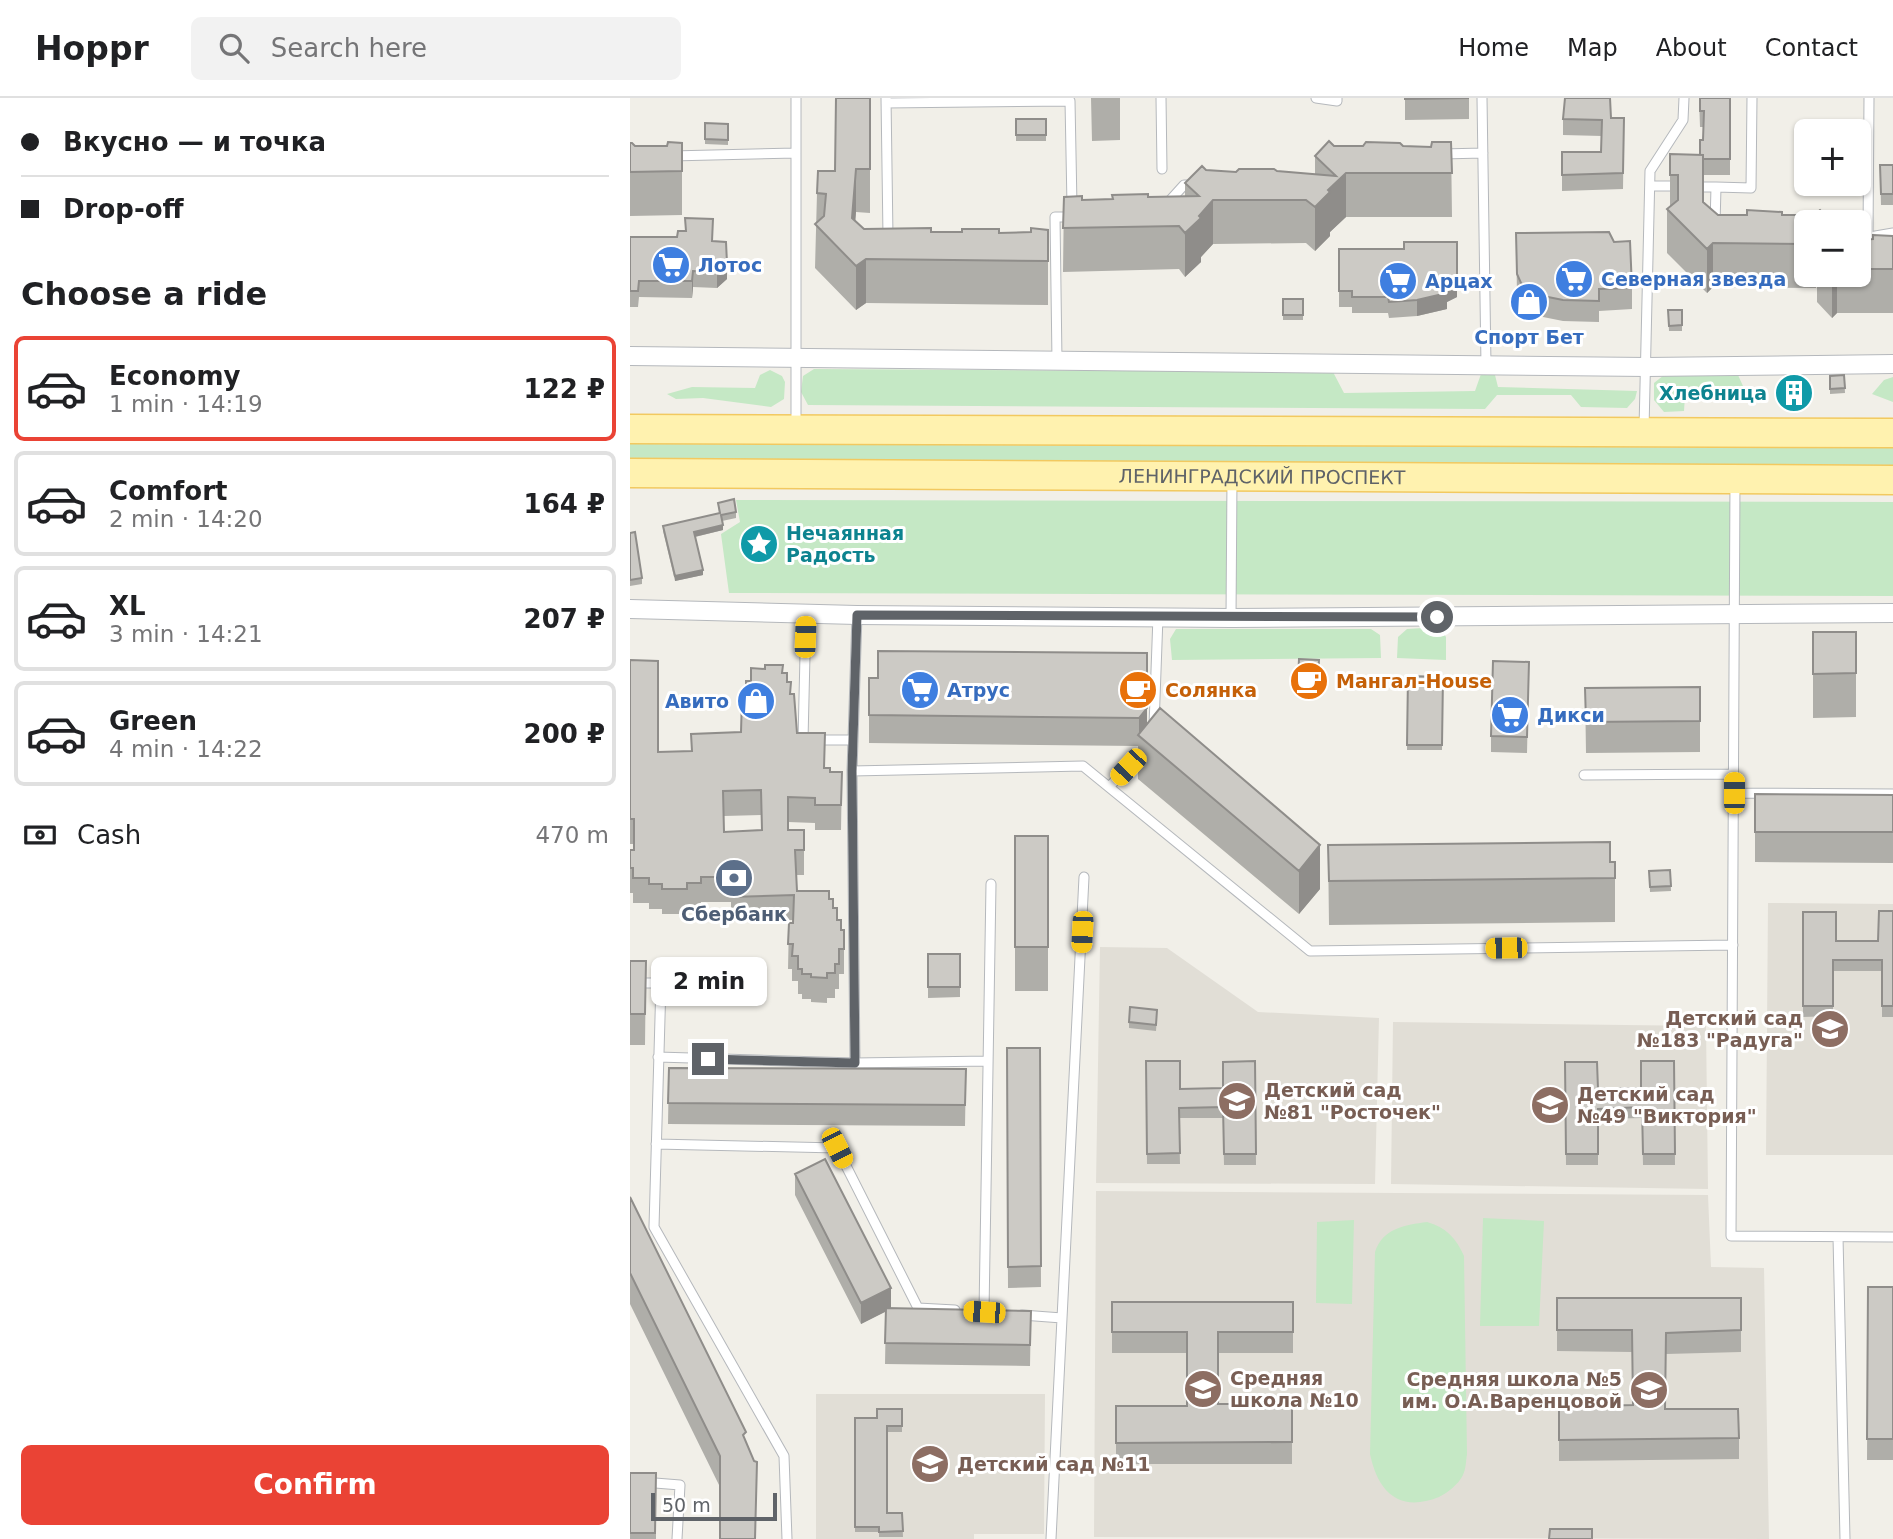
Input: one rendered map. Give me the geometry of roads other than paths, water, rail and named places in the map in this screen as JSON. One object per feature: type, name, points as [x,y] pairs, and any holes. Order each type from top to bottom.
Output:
[{"type":"main road","points":[[630,429],[1893,433]]},
{"type":"main road","name":"ЛЕНИНГРАДСКИЙ ПРОСПЕКТ","points":[[630,473],[1893,480]]},
{"type":"street","points":[[630,356],[1486,365],[1893,364]]},
{"type":"street","points":[[630,609],[857,615],[1231,618],[1893,613]]},
{"type":"lane","points":[[796,98],[796,430]]},
{"type":"lane","points":[[1161,98],[1162,169]]},
{"type":"lane","points":[[1316,98],[1337,101],[1338,98]]},
{"type":"lane","points":[[1482,98],[1486,365]]},
{"type":"lane","points":[[1644,432],[1650,170],[1683,120],[1684,98]]},
{"type":"lane","points":[[1650,186],[1751,188],[1752,98]]},
{"type":"lane","points":[[1864,210],[1869,98]]},
{"type":"lane","points":[[902,236],[888,236],[886,101],[1070,101],[1073,217]]},
{"type":"lane","points":[[655,156],[796,153]]},
{"type":"lane","points":[[1431,155],[1483,153]]},
{"type":"lane","points":[[1158,214],[1184,185],[1198,185]]},
{"type":"lane","points":[[1716,187],[1715,229],[1721,235]]},
{"type":"lane","points":[[1057,361],[1055,217],[1085,216]]},
{"type":"lane","points":[[1871,237],[1893,233]]},
{"type":"lane","points":[[1042,238],[1056,238]]},
{"type":"lane","points":[[1231,618],[1233,478]]},
{"type":"lane","points":[[1735,479],[1731,1236],[1893,1237]]},
{"type":"lane","points":[[806,613],[803,740],[853,740]]},
{"type":"lane","points":[[855,1063],[852,771],[857,615]]},
{"type":"lane","points":[[1109,787],[1154,739],[1158,616]]},
{"type":"lane","points":[[852,771],[1083,766],[1310,951],[1733,945]]},
{"type":"lane","points":[[1584,775],[1734,774]]},
{"type":"lane","points":[[1734,793],[1893,794]]},
{"type":"lane","points":[[1051,1539],[1084,877]]},
{"type":"lane","points":[[984,1312],[990,884]]},
{"type":"lane","points":[[630,983],[660,983],[654,1227],[784,1455],[787,1539]]},
{"type":"lane","points":[[659,1057],[855,1063],[988,1062]]},
{"type":"lane","points":[[656,1144],[837,1148],[918,1308],[997,1313]]},
{"type":"lane","points":[[1838,1237],[1845,1539]]},
{"type":"lane","points":[[1010,1314],[1062,1318]]},
{"type":"lane","points":[[630,1481],[680,1485],[677,1539]]},
{"type":"place","name":"Лотос","points":[[671,265]]},
{"type":"place","name":"Северная звезда","points":[[1574,279]]},
{"type":"place","name":"Арцах","points":[[1398,281]]},
{"type":"place","name":"Спорт Бет","points":[[1529,302]]},
{"type":"place","name":"Хлебница","points":[[1794,393]]},
{"type":"place","name":"Нечаянная Радость","points":[[759,544]]},
{"type":"place","name":"Мангал-House","points":[[1309,681]]},
{"type":"place","name":"Атрус","points":[[920,690]]},
{"type":"place","name":"Солянка","points":[[1138,690]]},
{"type":"place","name":"Авито","points":[[756,701]]},
{"type":"place","name":"Дикси","points":[[1510,715]]},
{"type":"place","name":"Сбербанк","points":[[734,878]]},
{"type":"place","name":"Детский сад №183 \"Радуга\"","points":[[1830,1029]]},
{"type":"place","name":"Детский сад №81 \"Росточек\"","points":[[1237,1101]]},
{"type":"place","name":"Детский сад №49 \"Виктория\"","points":[[1550,1105]]},
{"type":"place","name":"Средняя школа №10","points":[[1203,1389]]},
{"type":"place","name":"Средняя школа №5 им. О.А.Варенцовой","points":[[1649,1390]]},
{"type":"place","name":"Детский сад №11","points":[[930,1464]]}]
